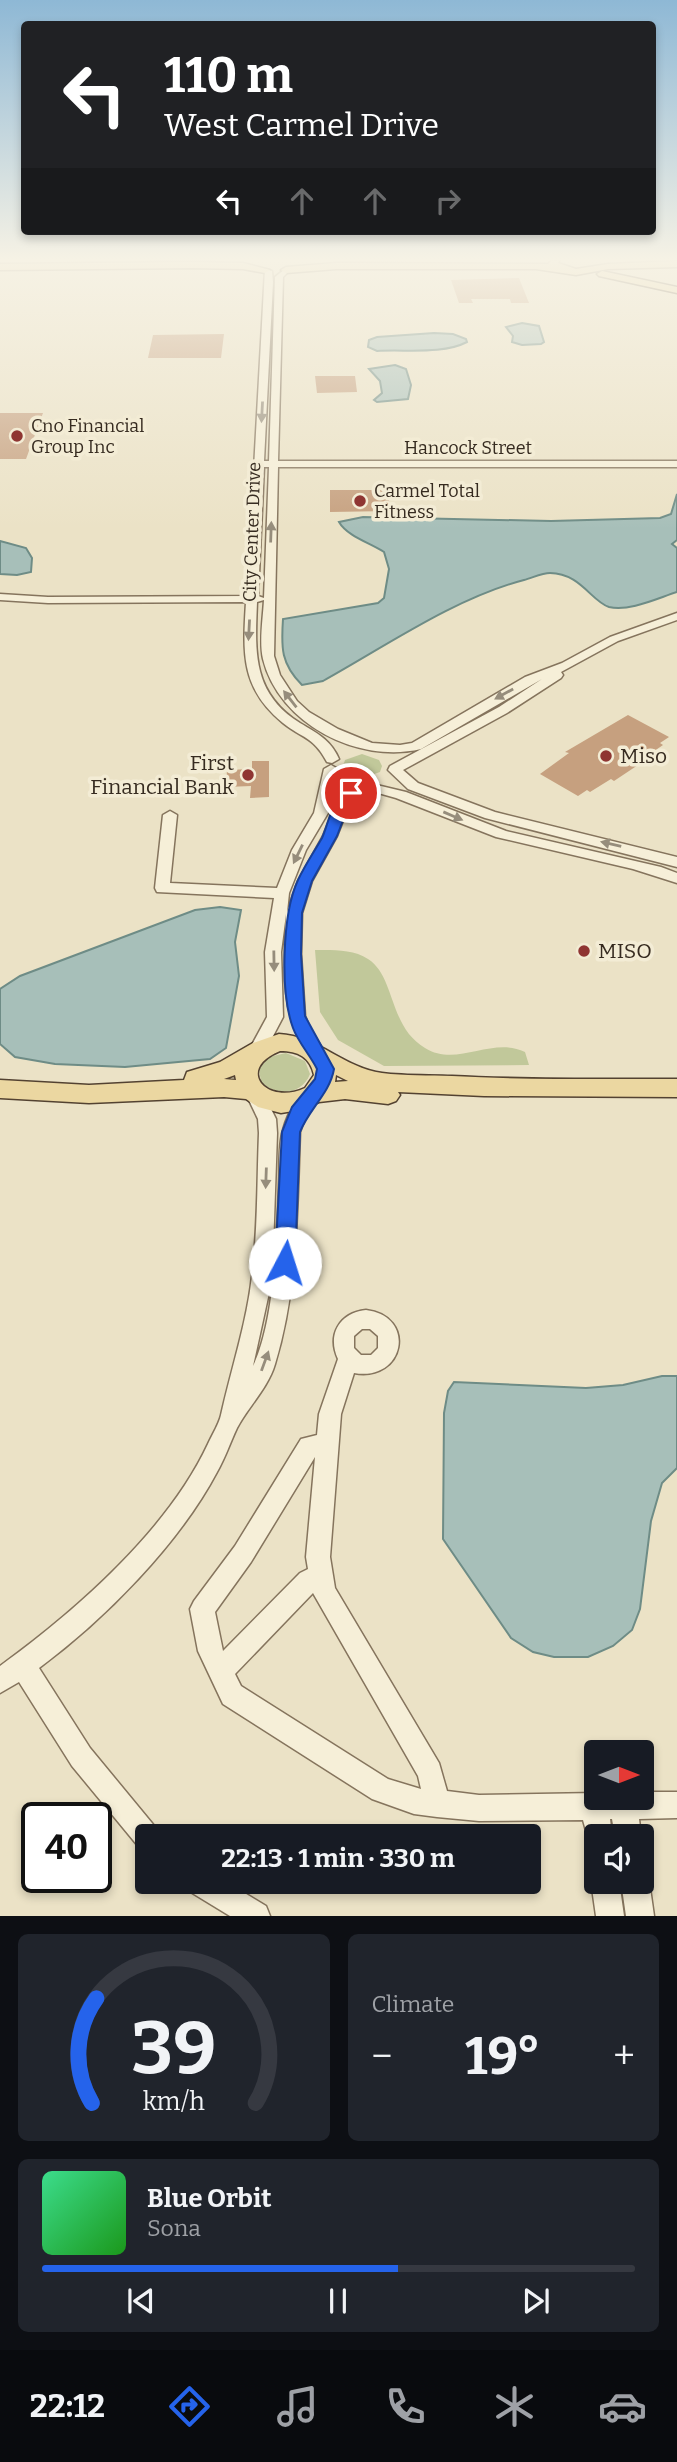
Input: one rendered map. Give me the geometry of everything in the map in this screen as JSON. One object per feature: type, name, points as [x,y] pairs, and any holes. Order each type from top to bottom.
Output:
[{"type":"main road","points":[[153,1089],[227,1069],[267,1045],[286,1041],[305,1045],[319,1056],[369,1080],[459,1086],[677,1088]]},
{"type":"main road","points":[[255,1053],[245,1072],[257,1099]]},
{"type":"main road","points":[[314,1094],[325,1077],[325,1069],[319,1056]]},
{"type":"main road","points":[[0,1088],[40,1092],[178,1089],[245,1101],[257,1099],[284,1104],[337,1090],[399,1094],[459,1086]]},
{"type":"street","name":"City Center Drive","points":[[269,350],[259,464],[249,654],[258,683],[277,710],[288,721],[324,744],[331,764]]},
{"type":"street","name":"City Center Drive","points":[[277,350],[268,656],[275,677],[285,694],[314,724],[338,736],[370,746]]},
{"type":"street","name":"Hancock Street","points":[[259,464],[677,464]]},
{"type":"street","points":[[0,597],[48,600],[268,600]]},
{"type":"street","points":[[255,1053],[275,1017],[273,952],[282,893],[295,859],[321,813],[331,764],[343,750],[370,746],[400,749],[416,746],[544,673],[566,666],[614,639],[677,616]]},
{"type":"street","points":[[319,1056],[302,1031],[297,1016],[293,954],[294,913],[304,881],[330,836],[344,801],[363,785],[386,780],[395,770],[503,710],[555,678],[566,666]]},
{"type":"street","points":[[370,746],[392,757],[395,770],[416,787],[490,815],[528,827],[677,862]]},
{"type":"street","points":[[331,764],[339,779],[407,796],[503,834],[608,858],[677,878]]},
{"type":"street","points":[[170,815],[162,888],[282,893]]},
{"type":"street","points":[[0,1681],[62,1635],[144,1555],[191,1494],[210,1464],[230,1420],[264,1367],[285,1263],[291,1132],[299,1112],[314,1094]]},
{"type":"street","points":[[230,1420],[262,1275],[268,1133],[257,1099]]},
{"type":"street","points":[[352,1360],[345,1367],[330,1414],[318,1557],[324,1592],[430,1772],[438,1804]]},
{"type":"street","points":[[328,1444],[309,1447],[243,1554],[202,1609],[210,1651],[232,1695],[381,1790],[414,1801],[479,1808],[584,1807]]},
{"type":"street","points":[[220,1672],[308,1581],[321,1575]]},
{"type":"street","points":[[23,1665],[81,1757],[136,1824]]},
{"type":"street","points":[[654,1805],[677,1805]]},
{"type":"street","points":[[220,1894],[256,1916]]},
{"type":"street","points":[[607,1894],[610,1916]]},
{"type":"street","points":[[637,1894],[640,1916]]},
{"type":"green space","points":[[362,754],[379,760],[382,766],[380,772],[363,778],[345,772],[345,760]]},
{"type":"green space","points":[[315,950],[349,952],[368,959],[377,967],[384,977],[404,1027],[413,1039],[425,1048],[449,1055],[500,1047],[513,1048],[525,1052],[529,1065],[384,1066],[338,1040],[320,1012]]},
{"type":"green space","points":[[286,1053],[305,1061],[310,1074],[295,1090],[281,1092],[261,1082],[259,1069],[269,1057]]},
{"type":"water","points":[[395,365],[406,369],[411,385],[408,399],[377,402],[374,400],[382,393],[380,381],[369,369]]},
{"type":"water","points":[[677,494],[677,540],[672,544],[677,548],[677,592],[625,608],[609,607],[577,582],[560,574],[547,573],[472,598],[323,681],[302,685],[286,663],[282,639],[283,619],[378,603],[384,598],[389,569],[384,552],[353,535],[339,522],[363,517],[551,521],[660,518],[671,514]]},
{"type":"water","points":[[0,541],[26,548],[32,558],[31,572],[0,574]]},
{"type":"water","points":[[220,907],[241,910],[235,942],[239,976],[226,1048],[210,1059],[125,1067],[55,1064],[15,1057],[0,1044],[0,989],[20,976],[195,910]]},
{"type":"water","points":[[662,1376],[677,1376],[677,1468],[662,1483],[651,1521],[640,1609],[632,1630],[613,1646],[588,1657],[554,1657],[533,1652],[511,1638],[443,1539],[444,1413],[448,1391],[454,1382],[586,1388],[623,1385]]},
{"type":"building","points":[[150,350],[222,350],[221,358],[148,358]]},
{"type":"building","points":[[315,376],[355,376],[357,392],[317,393]]},
{"type":"building","name":"Cno Financial Group Inc","points":[[0,413],[43,413],[26,459],[0,459]]},
{"type":"building","name":"Carmel Total Fitness","points":[[330,490],[388,490],[390,511],[330,512]]},
{"type":"building","name":"Miso","points":[[628,715],[669,737],[660,743],[663,745],[644,758],[647,759],[614,781],[611,779],[578,796],[540,774],[569,753],[565,752]]},
{"type":"building","name":"First Financial Bank","points":[[252,761],[269,761],[269,797],[250,798],[251,786],[226,787],[227,770],[252,769]]},
{"type":"place","name":"Cno Financial Group Inc","points":[[17,436]]},
{"type":"place","name":"Carmel Total Fitness","points":[[360,501]]},
{"type":"place","name":"Miso","points":[[606,756]]},
{"type":"place","name":"First Financial Bank","points":[[248,775]]},
{"type":"place","name":"MISO","points":[[584,951]]},
{"type":"route","points":[[285,1263],[291,1132],[299,1112],[325,1077],[323,1061],[302,1031],[297,1016],[292,938],[294,913],[304,881],[330,836],[344,801],[351,793]]}]
